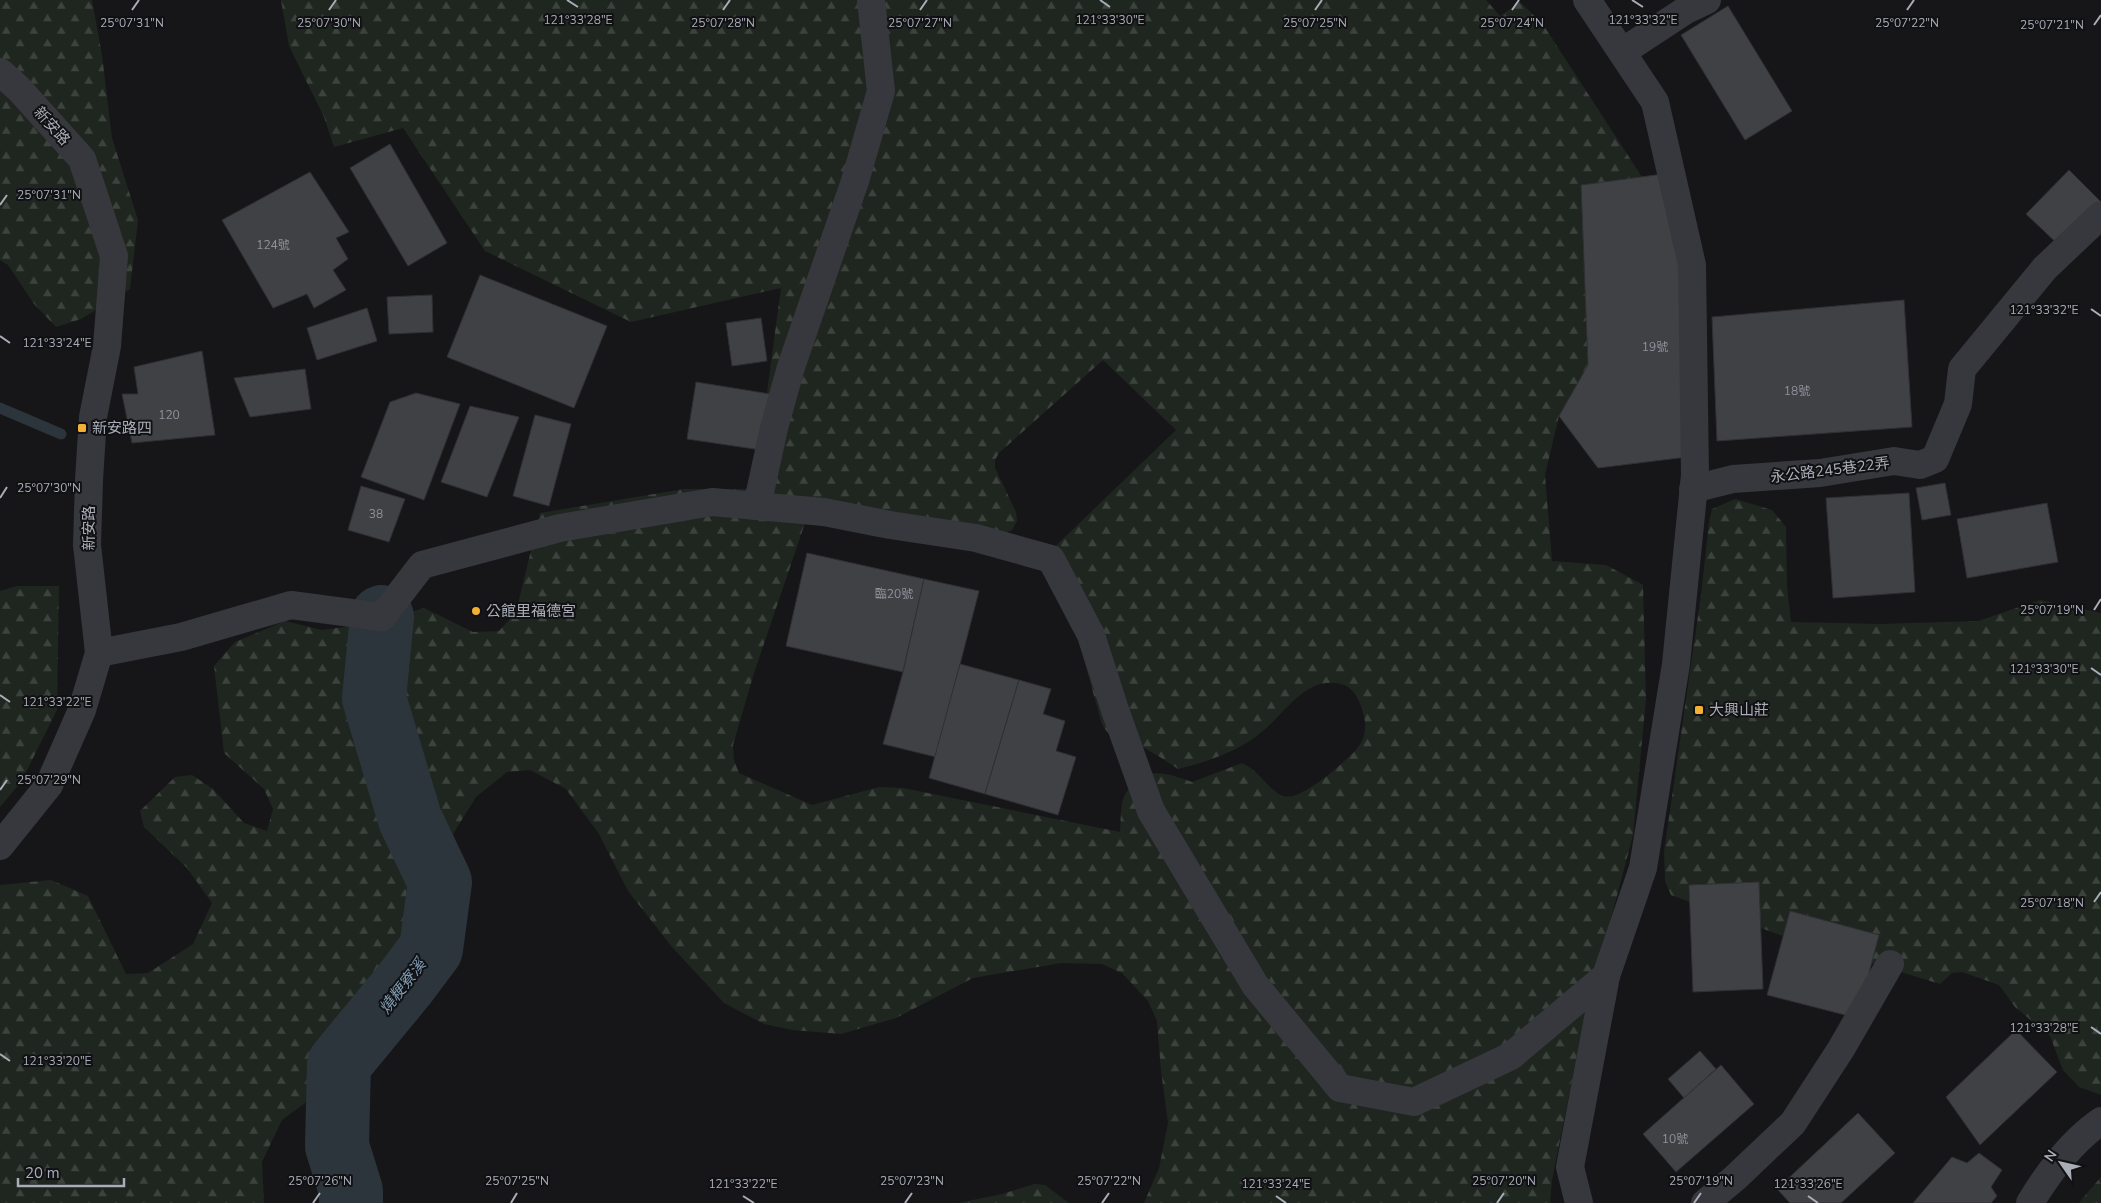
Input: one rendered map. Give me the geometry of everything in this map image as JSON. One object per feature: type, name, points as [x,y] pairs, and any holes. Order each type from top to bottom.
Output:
[{"type":"street","points":[[757,506],[774,428],[791,367],[855,181],[881,91],[871,0]]},
{"type":"street","points":[[1579,1203],[1570,1167],[1606,976],[1643,868],[1676,664],[1693,488],[1692,265],[1655,102],[1587,0]]},
{"type":"street","points":[[1622,52],[1686,10],[1707,0]]},
{"type":"street","name":"新安路","points":[[0,72],[19,89],[82,159],[114,256],[107,346],[93,429],[89,480],[88,545],[99,653],[82,710],[49,784],[0,846]]},
{"type":"street","name":"永公路245巷22弄","points":[[1693,488],[1733,479],[1820,473],[1894,461],[1920,465],[1935,459],[1958,404],[1962,370],[2045,268],[2101,216]]},
{"type":"street","points":[[99,653],[181,637],[291,605],[382,617],[422,565],[560,528],[712,502],[824,512],[890,525],[976,538],[1051,559],[1091,635],[1115,710],[1152,811],[1255,985],[1340,1088],[1414,1102],[1511,1056],[1606,976]]},
{"type":"street","points":[[1705,1203],[1735,1178],[1793,1123],[1841,1049],[1890,964]]},
{"type":"street","points":[[2030,1203],[2043,1181],[2086,1132],[2101,1121]]},
{"type":"green space","points":[[0,0],[92,0],[102,55],[112,138],[138,220],[130,289],[81,319],[56,327],[34,304],[8,265],[0,260]]},
{"type":"green space","points":[[281,0],[1486,0],[1500,16],[1520,2],[1542,23],[1642,177],[1581,185],[1588,365],[1559,416],[1545,475],[1552,561],[1606,565],[1643,585],[1646,699],[1633,835],[1583,1025],[1552,1180],[1550,1203],[1144,1203],[1159,1168],[1168,1123],[1157,1021],[1148,1001],[1122,973],[1102,964],[1061,963],[973,978],[896,1018],[841,1034],[792,1030],[764,1024],[724,1003],[672,947],[628,891],[599,834],[566,789],[530,770],[507,772],[476,797],[437,860],[399,986],[315,1096],[282,1120],[262,1162],[264,1203],[0,1203],[0,885],[51,880],[88,896],[126,974],[148,973],[193,944],[212,903],[187,868],[144,827],[140,811],[175,777],[192,775],[213,789],[244,823],[267,831],[273,809],[264,789],[224,753],[214,666],[235,642],[285,621],[322,630],[375,623],[424,608],[473,632],[499,631],[516,612],[540,513],[684,489],[754,489],[781,288],[631,322],[485,251],[403,128],[334,147],[324,117],[289,46]],"holes":[[[1103,360],[1176,430],[1039,562],[1076,632],[1102,724],[1106,731],[1116,739],[1144,748],[1178,769],[1198,764],[1240,747],[1268,727],[1305,691],[1328,683],[1341,684],[1354,692],[1359,701],[1364,716],[1365,731],[1363,739],[1349,757],[1319,782],[1308,789],[1288,797],[1280,795],[1253,770],[1242,763],[1192,782],[1172,775],[1154,773],[1145,775],[1130,786],[1124,797],[1121,810],[1120,832],[903,788],[879,787],[812,805],[739,773],[734,760],[733,745],[754,673],[804,526],[821,502],[1004,534],[1012,530],[1017,521],[1016,512],[995,468],[995,460],[999,453]]]},
{"type":"green space","points":[[1735,499],[1772,510],[1786,527],[1787,586],[1791,622],[1881,624],[1978,621],[2040,600],[2101,613],[2101,1095],[2079,1087],[2063,1070],[2050,1036],[2015,1007],[1999,985],[1962,972],[1952,973],[1940,984],[1783,936],[1671,895],[1665,881],[1664,852],[1701,595],[1709,522],[1712,509]]},
{"type":"green space","points":[[17,586],[59,586],[57,710],[21,782],[0,807],[0,591]]},
{"type":"green space","points":[[2101,1177],[2101,1203],[2079,1203],[2082,1199]]},
{"type":"green space","points":[[1034,1184],[1045,1185],[1069,1203],[958,1203],[1002,1194]]},
{"type":"building","points":[[1728,6],[1792,111],[1745,140],[1681,35]]},
{"type":"building","points":[[390,144],[447,243],[408,266],[350,168]]},
{"type":"building","points":[[2069,170],[2101,202],[2063,249],[2026,214]]},
{"type":"building","points":[[310,172],[349,232],[336,238],[348,259],[333,270],[346,290],[314,308],[307,294],[273,308],[222,220]]},
{"type":"building","points":[[1671,173],[1691,323],[1687,457],[1598,468],[1559,416],[1588,365],[1581,185]]},
{"type":"building","points":[[480,275],[607,326],[574,408],[447,357]]},
{"type":"building","points":[[432,295],[433,332],[389,334],[387,297]]},
{"type":"building","points":[[1904,300],[1912,427],[1717,441],[1712,317]]},
{"type":"building","points":[[367,308],[377,341],[317,360],[307,328]]},
{"type":"building","points":[[761,318],[767,361],[732,366],[726,323]]},
{"type":"building","points":[[202,351],[215,435],[132,443],[122,394],[138,394],[134,367]]},
{"type":"building","points":[[305,369],[311,409],[250,417],[234,378]]},
{"type":"building","points":[[696,382],[770,394],[761,450],[687,439]]},
{"type":"building","points":[[416,393],[460,404],[424,500],[361,477],[390,402]]},
{"type":"building","points":[[470,406],[519,417],[487,497],[441,482]]},
{"type":"building","points":[[535,415],[571,424],[549,506],[513,496]]},
{"type":"building","points":[[1945,483],[1951,515],[1922,520],[1916,488]]},
{"type":"building","points":[[361,486],[405,499],[389,542],[348,530]]},
{"type":"building","points":[[1909,493],[1915,592],[1833,598],[1826,498]]},
{"type":"building","points":[[2047,503],[2058,562],[1967,578],[1957,519]]},
{"type":"building","points":[[807,553],[924,579],[903,672],[786,646]]},
{"type":"building","points":[[924,579],[979,591],[936,757],[883,744],[903,672]]},
{"type":"building","points":[[960,664],[1019,680],[985,794],[929,778]]},
{"type":"building","points":[[1019,680],[1051,689],[1043,714],[1065,721],[1056,751],[1076,757],[1058,815],[985,794]]},
{"type":"building","points":[[1759,882],[1763,989],[1693,992],[1689,885]]},
{"type":"building","points":[[1790,911],[1879,935],[1857,1018],[1767,995]]},
{"type":"building","points":[[2016,1030],[2057,1072],[1980,1145],[1946,1097]]},
{"type":"building","points":[[1700,1051],[1716,1069],[1684,1098],[1668,1079]]},
{"type":"building","points":[[1721,1065],[1754,1104],[1676,1172],[1643,1134]]},
{"type":"building","points":[[1858,1113],[1895,1153],[1841,1203],[1790,1203],[1777,1189]]},
{"type":"building","points":[[1979,1153],[2002,1170],[1991,1187],[1997,1196],[1991,1203],[1913,1203],[1952,1157],[1967,1163]]},
{"type":"waterway","name":"燒粳寮溪","points":[[0,408],[61,434]]},
{"type":"waterway","name":"燒粳寮溪","points":[[351,1203],[351,1191],[337,1146],[339,1064],[431,949],[440,882],[410,819],[374,698],[382,617]]},
{"type":"place","name":"新安路四","points":[[82,428]]},
{"type":"place","name":"公館里福德宮","points":[[476,611]]},
{"type":"place","name":"大興山莊","points":[[1699,710]]}]
